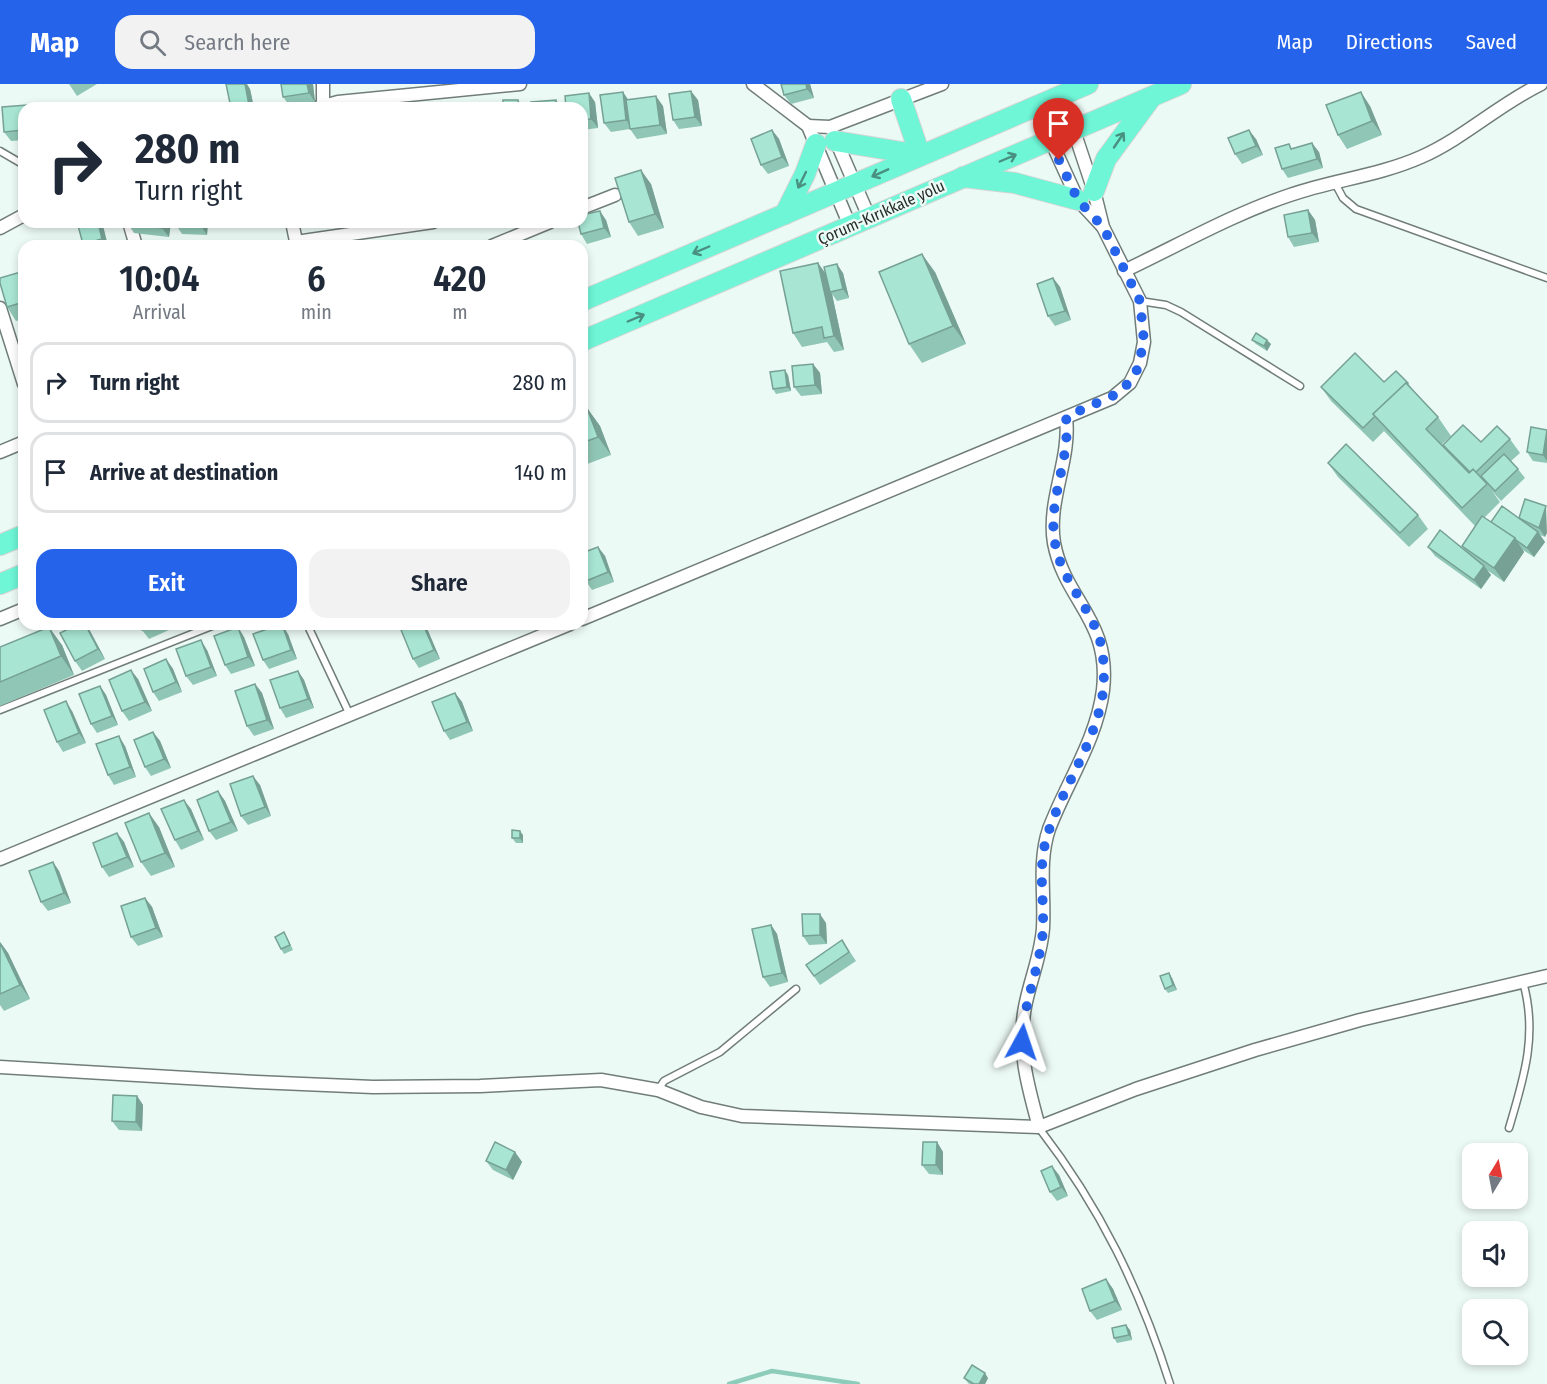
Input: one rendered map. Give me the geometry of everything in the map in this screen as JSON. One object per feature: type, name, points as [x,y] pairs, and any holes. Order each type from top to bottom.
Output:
[{"type":"highway","points":[[588,298],[1088,84]]},
{"type":"highway","name":"Çorum-Kırıkkale yolu","points":[[588,338],[1181,84]]},
{"type":"highway","points":[[963,177],[1086,195],[1106,159],[1153,96]]},
{"type":"highway","points":[[901,99],[920,155]]},
{"type":"highway","points":[[785,214],[827,137],[920,155]]},
{"type":"highway","points":[[0,545],[18,538]]},
{"type":"highway","points":[[0,584],[18,576]]},
{"type":"street","points":[[321,102],[323,84]]},
{"type":"street","points":[[338,102],[520,84]]},
{"type":"street","points":[[753,84],[808,126],[827,137],[845,188],[850,226]]},
{"type":"street","points":[[827,137],[901,99],[942,84]]},
{"type":"street","points":[[1125,271],[1268,202],[1335,182],[1379,172],[1436,150],[1541,84]]},
{"type":"street","points":[[1062,94],[1075,129],[1086,195],[1103,227]]},
{"type":"street","points":[[588,616],[1112,398],[1130,383],[1136,373],[1144,342],[1140,301],[1086,195],[1050,140],[1035,106]]},
{"type":"street","points":[[808,126],[827,137],[845,188],[869,217]]},
{"type":"street","points":[[588,199],[615,195],[588,206]]},
{"type":"street","points":[[0,228],[18,218]]},
{"type":"street","points":[[322,240],[396,228]]},
{"type":"street","points":[[506,240],[536,228]]},
{"type":"street","points":[[0,308],[18,365]]},
{"type":"street","points":[[1039,1127],[1024,1071],[1022,1042],[1025,1005],[1042,939],[1043,856],[1050,828],[1096,719],[1104,679],[1102,652],[1095,626],[1064,573],[1055,544],[1052,508],[1067,434],[1066,417]]},
{"type":"street","points":[[0,452],[18,444]]},
{"type":"street","points":[[0,619],[18,612]]},
{"type":"street","points":[[0,859],[349,713],[555,630]]},
{"type":"street","points":[[0,1067],[244,1082],[373,1086],[480,1086],[591,1080],[658,1090],[701,1107],[742,1116],[1039,1127],[1136,1089],[1265,1047],[1360,1020],[1547,976]]},
{"type":"lane","points":[[0,151],[18,162]]},
{"type":"lane","points":[[1335,182],[1342,198],[1356,209],[1547,278]]},
{"type":"lane","points":[[1140,301],[1166,305],[1181,312],[1300,386]]},
{"type":"lane","points":[[0,710],[202,630]]},
{"type":"lane","points":[[310,630],[349,713]]},
{"type":"lane","points":[[1509,1128],[1529,1054],[1530,1021],[1523,982]]},
{"type":"lane","points":[[658,1090],[664,1081],[720,1052],[796,989]]},
{"type":"lane","points":[[1039,1127],[1068,1165],[1107,1228],[1138,1296],[1170,1384]]},
{"type":"building","points":[[226,84],[245,84],[248,102],[230,102]]},
{"type":"building","points":[[281,84],[307,84],[309,93],[283,97]]},
{"type":"building","points":[[781,84],[806,84],[807,89],[784,95]]},
{"type":"building","points":[[691,91],[695,117],[673,120],[669,94]]},
{"type":"building","points":[[623,92],[626,120],[604,123],[600,95]]},
{"type":"building","points":[[1361,92],[1372,121],[1338,135],[1326,105]]},
{"type":"building","points":[[589,93],[591,119],[588,119],[588,102],[566,102],[565,96]]},
{"type":"building","points":[[656,96],[660,125],[630,129],[626,100]]},
{"type":"building","points":[[503,100],[518,100],[518,102],[503,102]]},
{"type":"building","points":[[556,100],[556,102],[531,102]]},
{"type":"building","points":[[18,106],[18,131],[4,132],[2,107]]},
{"type":"building","points":[[772,130],[782,157],[761,165],[751,139]]},
{"type":"building","points":[[1249,130],[1256,146],[1235,154],[1228,138]]},
{"type":"building","points":[[1312,143],[1317,159],[1282,169],[1275,148],[1289,144],[1291,149]]},
{"type":"building","points":[[641,170],[655,214],[629,222],[615,178]]},
{"type":"building","points":[[1308,210],[1312,233],[1288,237],[1284,215]]},
{"type":"building","points":[[600,211],[604,228],[581,234],[580,228],[588,228],[588,214]]},
{"type":"building","points":[[79,228],[99,228],[102,239],[82,240]]},
{"type":"building","points":[[922,254],[953,326],[909,344],[879,272]]},
{"type":"building","points":[[818,263],[834,336],[824,338],[822,327],[793,333],[780,271]]},
{"type":"building","points":[[837,264],[843,289],[830,292],[824,267]]},
{"type":"building","points":[[18,273],[18,304],[7,307],[0,278]]},
{"type":"building","points":[[1053,278],[1065,311],[1048,316],[1037,284]]},
{"type":"building","points":[[1256,333],[1267,340],[1264,346],[1252,340]]},
{"type":"building","points":[[1355,353],[1384,382],[1396,371],[1408,383],[1373,414],[1375,416],[1363,428],[1321,387]]},
{"type":"building","points":[[813,364],[815,385],[794,387],[792,366]]},
{"type":"building","points":[[785,370],[787,387],[773,389],[770,372]]},
{"type":"building","points":[[1406,383],[1438,417],[1426,429],[1469,473],[1473,469],[1487,484],[1462,508],[1373,414]]},
{"type":"building","points":[[588,411],[598,437],[588,441]]},
{"type":"building","points":[[1463,425],[1481,442],[1497,426],[1510,439],[1476,472],[1473,469],[1470,472],[1443,445]]},
{"type":"building","points":[[1531,427],[1547,430],[1543,455],[1527,452]]},
{"type":"building","points":[[1346,444],[1418,515],[1400,533],[1328,463]]},
{"type":"building","points":[[1504,454],[1518,469],[1495,491],[1481,476]]},
{"type":"building","points":[[1525,499],[1546,506],[1539,528],[1519,518]]},
{"type":"building","points":[[1502,506],[1538,532],[1527,548],[1491,522]]},
{"type":"building","points":[[1482,516],[1515,538],[1494,568],[1462,546]]},
{"type":"building","points":[[1440,530],[1484,566],[1474,580],[1428,547]]},
{"type":"building","points":[[598,547],[608,572],[588,580],[588,551]]},
{"type":"building","points":[[42,630],[50,630],[61,656],[0,682],[0,647]]},
{"type":"building","points":[[66,630],[88,630],[98,649],[75,661],[60,633]]},
{"type":"building","points":[[230,630],[239,630],[248,657],[225,665],[214,636]]},
{"type":"building","points":[[265,630],[284,630],[291,650],[263,660],[253,634]]},
{"type":"building","points":[[401,630],[426,630],[434,650],[413,659]]},
{"type":"building","points":[[201,640],[211,667],[186,676],[176,649]]},
{"type":"building","points":[[166,659],[176,682],[153,692],[144,669]]},
{"type":"building","points":[[131,670],[145,702],[122,711],[109,680]]},
{"type":"building","points":[[298,671],[308,699],[280,708],[270,680]]},
{"type":"building","points":[[255,684],[267,720],[247,726],[235,691]]},
{"type":"building","points":[[100,686],[112,716],[91,724],[79,694]]},
{"type":"building","points":[[455,693],[467,722],[444,731],[432,702]]},
{"type":"building","points":[[66,701],[79,733],[57,742],[44,710]]},
{"type":"building","points":[[153,732],[164,759],[145,767],[134,740]]},
{"type":"building","points":[[119,736],[130,767],[108,775],[96,744]]},
{"type":"building","points":[[253,776],[265,807],[241,816],[230,784]]},
{"type":"building","points":[[218,791],[231,822],[209,831],[197,800]]},
{"type":"building","points":[[184,800],[198,831],[175,840],[161,809]]},
{"type":"building","points":[[149,813],[165,853],[141,862],[125,823]]},
{"type":"building","points":[[512,830],[520,831],[520,838],[512,838]]},
{"type":"building","points":[[117,833],[127,857],[102,867],[93,843]]},
{"type":"building","points":[[53,862],[64,893],[41,902],[29,871]]},
{"type":"building","points":[[145,898],[156,928],[131,937],[121,906]]},
{"type":"building","points":[[802,914],[820,914],[820,935],[803,936]]},
{"type":"building","points":[[771,925],[782,973],[763,977],[752,929]]},
{"type":"building","points":[[284,932],[290,945],[281,949],[275,937]]},
{"type":"building","points":[[842,940],[849,952],[814,976],[806,965]]},
{"type":"building","points":[[0,943],[20,985],[0,994]]},
{"type":"building","points":[[1169,973],[1173,985],[1165,989],[1160,976]]},
{"type":"building","points":[[113,1095],[137,1096],[136,1122],[112,1121]]},
{"type":"building","points":[[495,1142],[515,1152],[506,1170],[486,1161]]},
{"type":"building","points":[[923,1142],[937,1142],[936,1165],[922,1165]]},
{"type":"building","points":[[1052,1166],[1061,1187],[1050,1192],[1041,1171]]},
{"type":"building","points":[[1106,1279],[1115,1301],[1090,1311],[1082,1289]]},
{"type":"building","points":[[1126,1325],[1129,1335],[1114,1338],[1112,1328]]},
{"type":"building","points":[[972,1365],[985,1373],[979,1384],[974,1384],[964,1378]]},
{"type":"waterway","points":[[729,1384],[772,1371],[858,1384]]},
{"type":"route","points":[[1022,1042],[1025,1005],[1042,939],[1041,871],[1046,842],[1096,719],[1104,679],[1102,652],[1095,626],[1062,568],[1052,526],[1052,508],[1067,434],[1066,417],[1121,392],[1136,373],[1144,342],[1140,301],[1103,227],[1078,200],[1059,160]]}]
